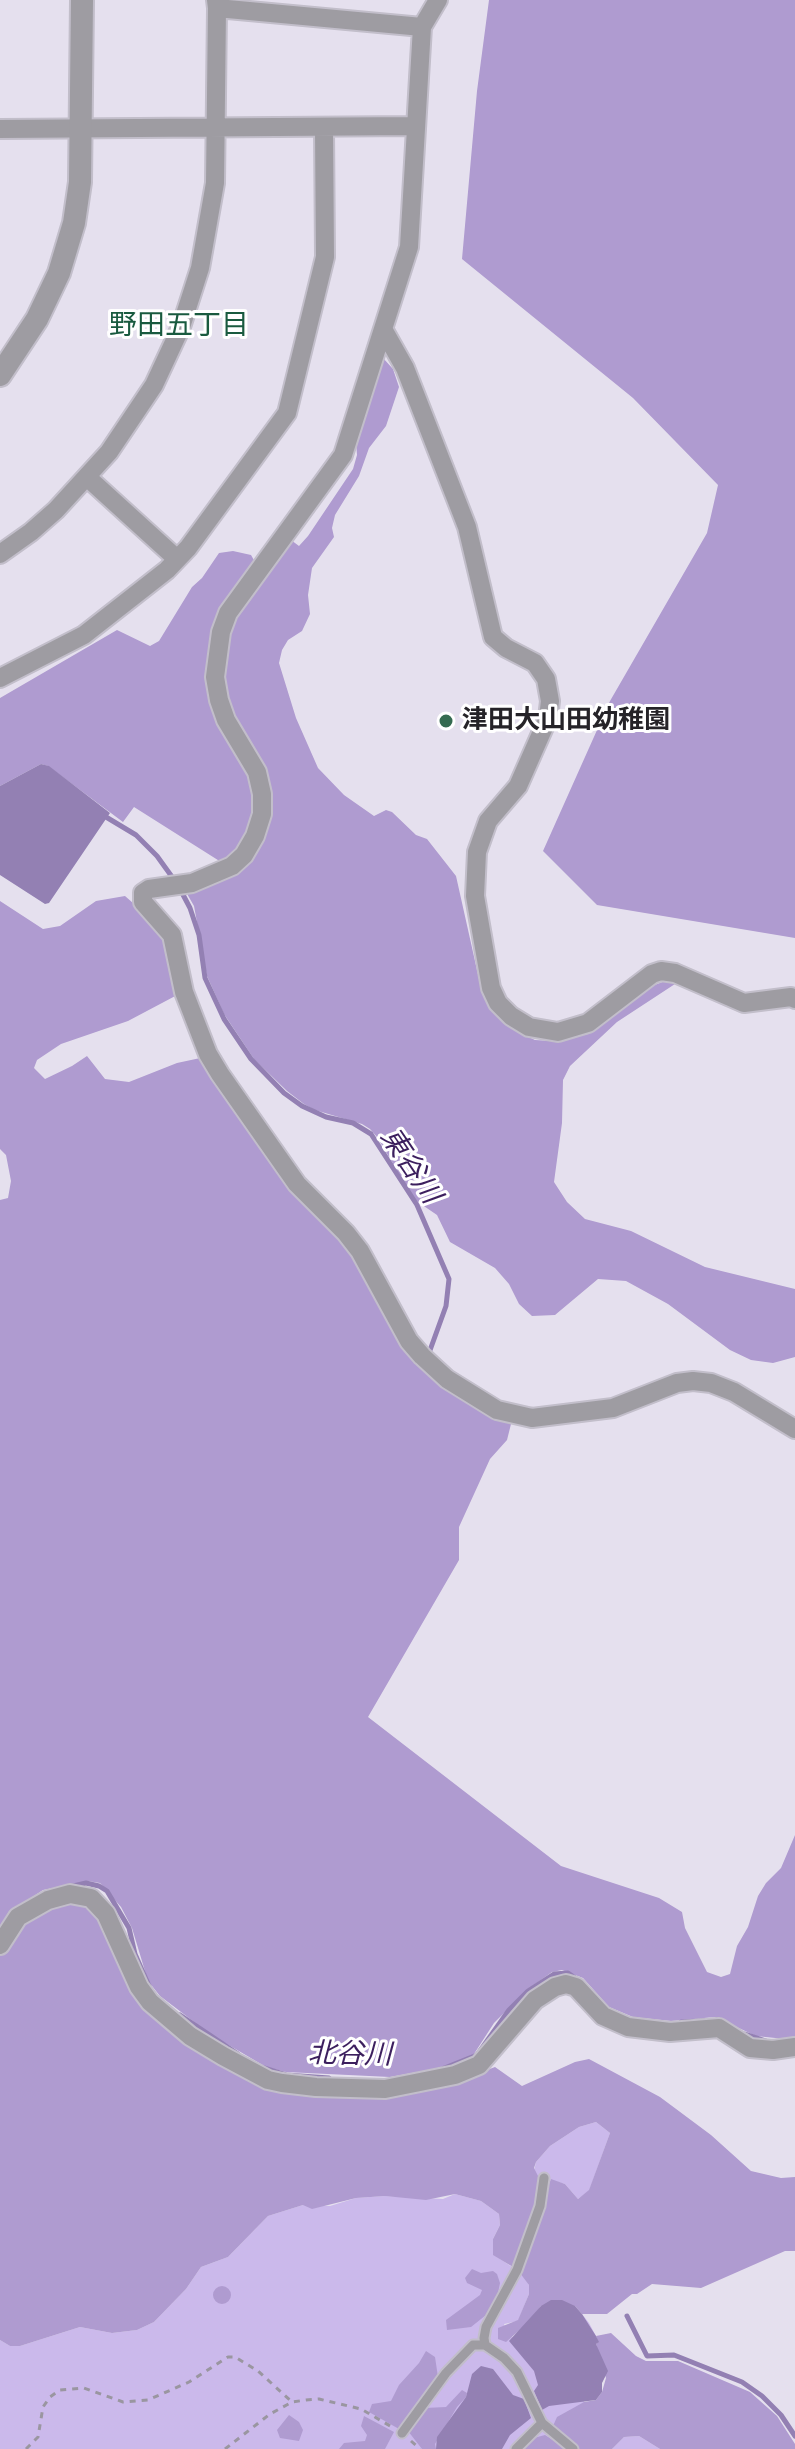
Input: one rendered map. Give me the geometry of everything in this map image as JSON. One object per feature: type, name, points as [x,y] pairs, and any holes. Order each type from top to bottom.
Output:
[{"type":"street","points":[[0,375],[37,319],[68,246],[78,201],[82,128],[82,0]]},
{"type":"street","points":[[438,0],[422,27],[409,247],[343,455],[237,601],[225,623],[215,677],[226,720],[257,772],[262,814],[255,836],[244,855],[232,866],[192,883],[149,889],[143,893],[143,902],[172,935],[184,992],[208,1054],[297,1184],[360,1251],[409,1341],[447,1379],[497,1410],[532,1418],[613,1408],[677,1383],[711,1383],[734,1392],[795,1429]]},
{"type":"street","points":[[0,554],[31,532],[88,478],[139,409],[181,327],[200,268],[215,183],[216,4],[422,27]]},
{"type":"street","points":[[0,129],[414,126]]},
{"type":"street","points":[[0,678],[84,635],[177,559],[287,413],[325,257],[324,128]]},
{"type":"street","points":[[383,329],[405,368],[467,527],[493,637],[506,648],[535,663],[546,679],[550,701],[548,718],[518,786],[488,821],[477,852],[475,896],[491,988],[498,1003],[529,1027],[558,1032],[588,1023],[652,974],[661,971],[675,973],[744,1003],[795,999]]},
{"type":"street","points":[[88,478],[177,559]]},
{"type":"street","points":[[0,1945],[18,1917],[48,1900],[70,1894],[91,1898],[106,1914],[139,1987],[150,2002],[201,2043],[268,2080],[282,2083],[385,2089],[455,2075],[479,2065],[535,2000],[566,1984],[576,1987],[603,2016],[628,2027],[670,2032],[719,2028],[750,2048],[773,2050],[795,2047]]},
{"type":"lane","points":[[485,2345],[486,2327],[517,2270],[540,2206],[544,2178]]},
{"type":"lane","points":[[402,2433],[446,2373],[473,2345],[485,2345],[517,2372],[542,2423],[573,2449]]},
{"type":"lane","points":[[516,2449],[542,2423]]},
{"type":"path","points":[[26,2449],[38,2437],[43,2407],[60,2390],[84,2388],[123,2402],[148,2400],[189,2382],[228,2357],[235,2357],[258,2371],[292,2402]]},
{"type":"path","points":[[225,2449],[248,2429],[292,2402],[319,2399],[361,2409],[402,2433],[420,2449]]},
{"type":"shaded area","points":[[489,0],[795,0],[795,938],[597,905],[543,851],[610,701],[707,533],[718,485],[633,398],[462,259],[477,91]]},
{"type":"shaded area","points":[[383,358],[393,369],[399,387],[386,426],[369,448],[359,476],[335,515],[332,528],[334,537],[312,568],[308,595],[310,614],[302,631],[288,640],[282,650],[279,663],[296,718],[318,768],[344,795],[374,816],[386,810],[392,812],[416,835],[427,839],[456,876],[479,979],[488,1003],[501,1020],[535,1040],[552,1041],[588,1034],[652,986],[665,981],[675,984],[617,1022],[570,1066],[563,1080],[562,1123],[554,1182],[567,1202],[585,1219],[631,1231],[705,1267],[795,1289],[795,1357],[773,1363],[751,1360],[730,1350],[668,1304],[626,1281],[598,1279],[555,1315],[532,1316],[519,1304],[509,1284],[495,1268],[450,1242],[437,1215],[415,1200],[370,1129],[304,1104],[254,1059],[224,1014],[207,976],[194,906],[186,892],[212,885],[229,875],[268,825],[228,703],[224,666],[229,632],[243,606],[291,540],[299,546],[308,536],[353,469],[357,455],[356,441]]},
{"type":"shaded area","points":[[233,551],[251,555],[255,562],[210,654],[254,784],[255,817],[237,851],[221,862],[134,807],[123,822],[48,766],[41,764],[0,786],[0,698],[117,630],[150,646],[159,641],[192,587],[219,553]]},
{"type":"shaded area","points":[[41,764],[49,766],[110,813],[49,903],[45,904],[0,875],[0,786]]},
{"type":"shaded area","points":[[125,896],[168,937],[179,994],[128,1021],[61,1044],[37,1060],[34,1068],[45,1079],[87,1056],[105,1079],[129,1082],[177,1063],[205,1057],[346,1237],[420,1362],[420,1367],[446,1388],[511,1424],[507,1440],[490,1459],[459,1527],[459,1560],[368,1717],[561,1866],[659,1898],[682,1912],[685,1928],[707,1972],[721,1977],[730,1974],[737,1946],[748,1927],[758,1896],[781,1868],[795,1835],[795,2036],[785,2039],[756,2036],[715,2017],[671,2021],[633,2017],[609,2007],[583,1978],[562,1970],[552,1972],[528,1989],[494,2023],[474,2054],[457,2062],[390,2077],[286,2072],[266,2067],[210,2034],[160,1996],[148,1981],[132,1928],[121,1907],[100,1883],[88,1881],[43,1890],[13,1910],[0,1927],[0,1200],[8,1198],[11,1181],[6,1155],[0,1149],[0,901],[43,929],[60,926],[96,901]]},
{"type":"shaded area","points":[[89,1901],[137,1990],[284,2088],[474,2075],[495,2067],[522,2086],[575,2062],[589,2059],[660,2097],[711,2135],[751,2171],[781,2178],[795,2177],[795,2251],[785,2251],[701,2288],[652,2284],[632,2294],[607,2314],[582,2314],[575,2306],[541,2306],[531,2320],[506,2342],[498,2339],[498,2328],[518,2320],[529,2294],[529,2285],[520,2273],[547,2201],[551,2179],[565,2184],[578,2199],[589,2190],[610,2133],[596,2122],[579,2127],[550,2146],[536,2162],[534,2168],[539,2178],[536,2206],[513,2267],[493,2255],[493,2239],[500,2225],[499,2214],[481,2201],[455,2194],[426,2200],[385,2196],[356,2198],[312,2209],[303,2205],[268,2216],[228,2257],[201,2267],[186,2289],[154,2322],[137,2330],[112,2333],[80,2327],[20,2346],[10,2346],[0,2340],[0,1952],[19,1922],[49,1903]]},
{"type":"shaded area","points":[[596,2122],[610,2133],[589,2191],[578,2199],[565,2184],[551,2180],[525,2277],[529,2294],[518,2321],[504,2324],[509,2338],[582,2314],[589,2323],[596,2336],[578,2449],[0,2449],[0,2340],[10,2346],[20,2346],[80,2327],[112,2333],[137,2330],[154,2322],[186,2289],[201,2267],[228,2257],[268,2216],[303,2205],[330,2206],[356,2198],[385,2196],[443,2199],[455,2194],[481,2201],[499,2214],[500,2225],[493,2239],[493,2254],[512,2267],[536,2162],[550,2146],[579,2127]]},
{"type":"shaded area","points":[[472,2269],[497,2274],[500,2283],[497,2298],[486,2315],[471,2327],[447,2330],[446,2320],[480,2295],[482,2290],[467,2283],[465,2278]]},
{"type":"shaded area","points":[[222,2286],[231,2295],[222,2304],[213,2295]]},
{"type":"shaded area","points":[[551,2300],[562,2300],[575,2306],[582,2314],[599,2342],[596,2344],[608,2371],[602,2383],[602,2392],[596,2400],[549,2406],[542,2410],[534,2391],[538,2385],[534,2371],[509,2341],[541,2306]]},
{"type":"shaded area","points":[[611,2333],[646,2361],[678,2361],[750,2392],[777,2416],[795,2449],[660,2449],[639,2436],[624,2437],[612,2449],[578,2449],[553,2426],[557,2417],[584,2402],[596,2400],[602,2392],[606,2378],[596,2336]]},
{"type":"shaded area","points":[[426,2351],[435,2357],[438,2377],[403,2427],[399,2429],[369,2412],[372,2404],[391,2401],[399,2385]]},
{"type":"shaded area","points":[[481,2366],[493,2369],[513,2395],[524,2399],[531,2418],[510,2435],[502,2449],[436,2449],[437,2437],[466,2397],[472,2374]]},
{"type":"shaded area","points":[[462,2390],[467,2393],[466,2397],[435,2444],[436,2449],[422,2449],[408,2431],[425,2408],[446,2407]]},
{"type":"shaded area","points":[[289,2415],[299,2422],[303,2430],[299,2441],[280,2438],[277,2430]]},
{"type":"shaded area","points":[[364,2416],[394,2432],[385,2449],[339,2449],[344,2443],[365,2441],[367,2435],[361,2426]]},
{"type":"shaded area","points":[[545,2435],[567,2449],[520,2449],[530,2439]]},
{"type":"shaded area","points":[[639,2436],[660,2449],[612,2449],[624,2437]]},
{"type":"waterway","name":"東谷川","points":[[106,817],[136,835],[157,856],[175,881]]},
{"type":"waterway","name":"東谷川","points":[[180,889],[199,935],[205,978],[224,1019],[251,1059],[284,1093],[302,1106],[326,1117],[353,1123],[371,1134],[417,1205],[449,1279],[446,1306],[429,1353]]},
{"type":"waterway","name":"北谷川","points":[[69,1887],[86,1883],[107,1891],[129,1928],[135,1954],[149,1986]]},
{"type":"waterway","name":"北谷川","points":[[442,2069],[477,2055],[509,2010],[528,1991],[554,1974],[568,1973],[584,1984]]},
{"type":"waterway","name":"北谷川","points":[[180,2015],[238,2054]]},
{"type":"waterway","name":"北谷川","points":[[681,2022],[719,2020]]},
{"type":"waterway","name":"北谷川","points":[[745,2034],[766,2041]]},
{"type":"waterway","name":"北谷川","points":[[264,2068],[286,2075],[329,2078]]},
{"type":"waterway","points":[[627,2316],[647,2356],[674,2355],[742,2382],[781,2415],[795,2436]]},
{"type":"place","name":"津田大山田幼稚園","points":[[446,721]]},
{"type":"district","name":"野田五丁目","points":[[179,326]]}]
